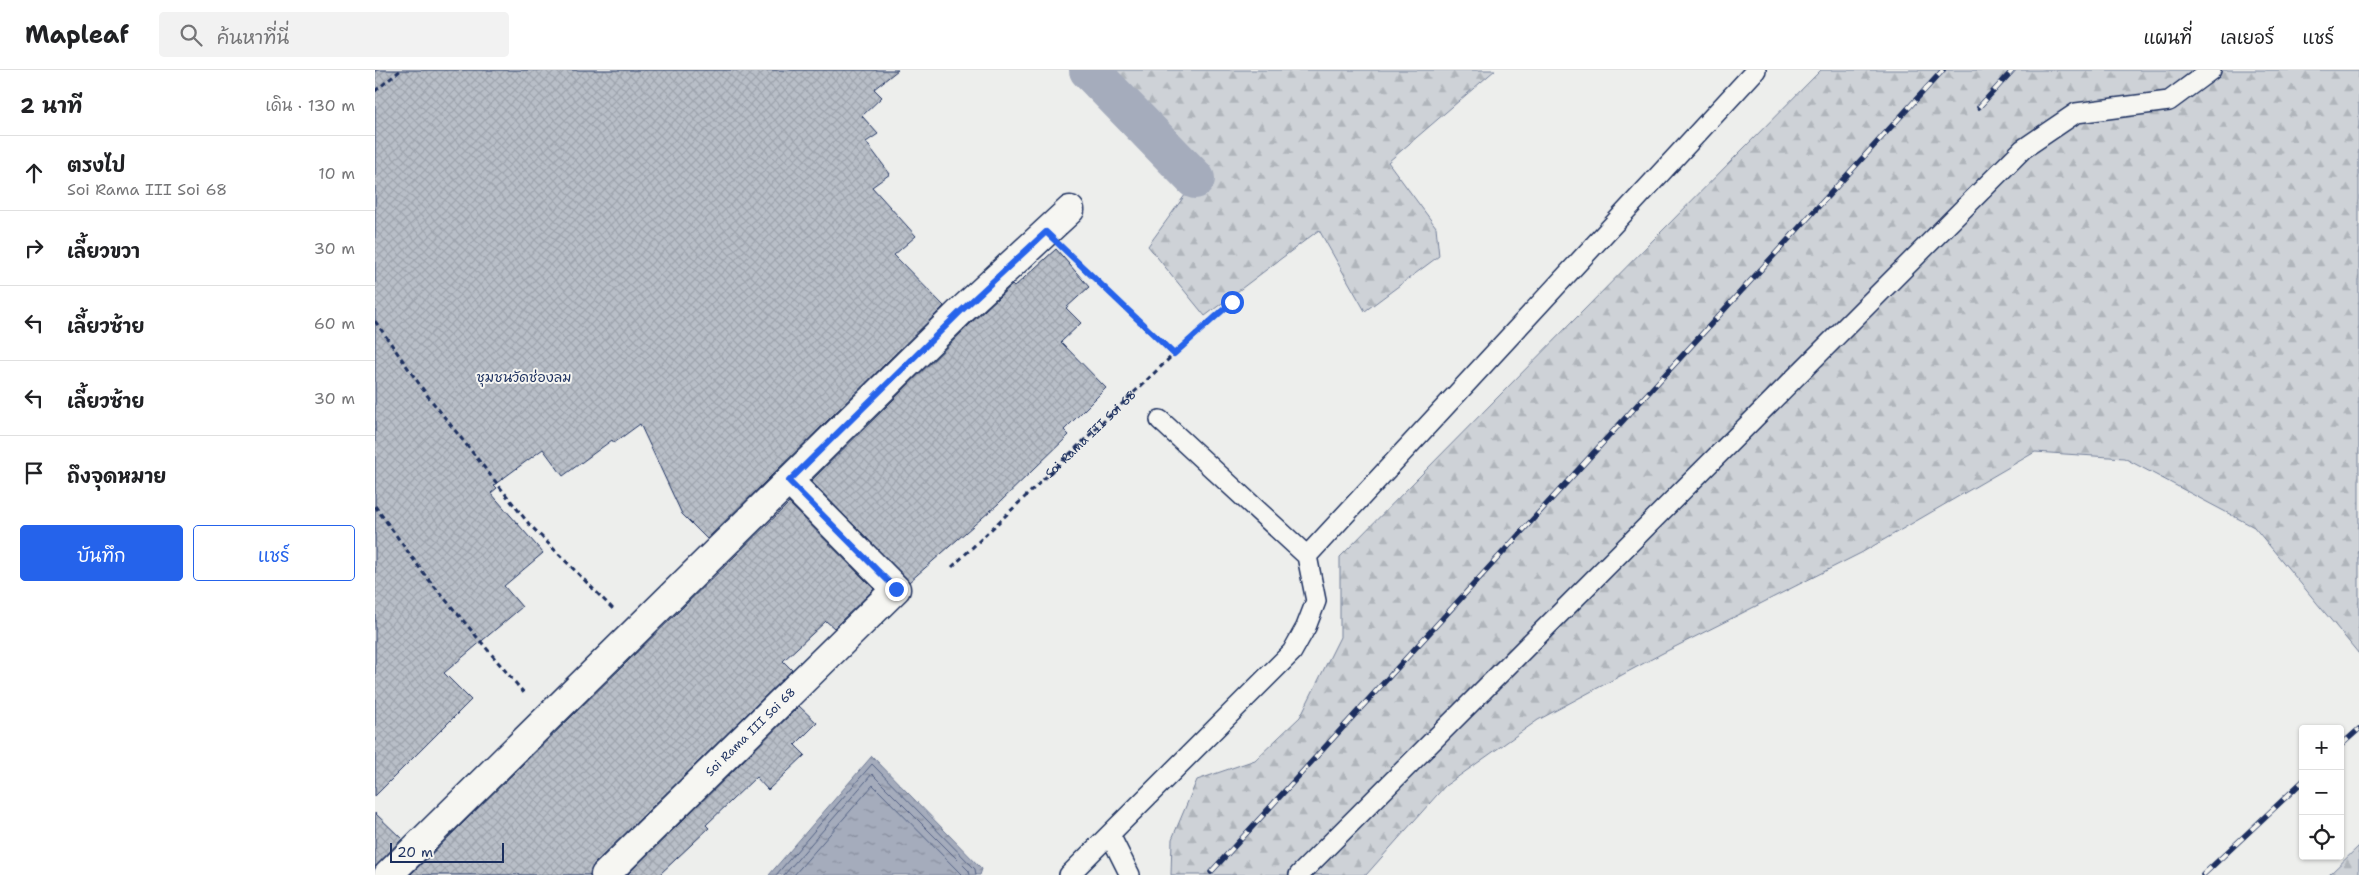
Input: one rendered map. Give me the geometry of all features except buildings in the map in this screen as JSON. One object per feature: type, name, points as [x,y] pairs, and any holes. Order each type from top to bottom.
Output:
[{"type":"street","points":[[389,875],[961,311],[1070,210]]},
{"type":"street","name":"Soi Rama III Soi 68","points":[[605,875],[896,589],[789,481]]},
{"type":"lane","points":[[1307,556],[1756,70]]},
{"type":"lane","points":[[1299,875],[2023,149],[2076,113],[2169,101],[2211,70]]},
{"type":"lane","points":[[1069,875],[1292,652],[1306,626],[1316,601],[1307,556],[1160,420]]},
{"type":"lane","points":[[1110,835],[1130,875]]},
{"type":"path","points":[[375,91],[401,70]]},
{"type":"path","points":[[1046,232],[1174,354]]},
{"type":"path","name":"Soi Rama III Soi 68","points":[[952,567],[1174,354],[1232,302]]},
{"type":"path","points":[[375,320],[427,394],[529,524],[636,632]]},
{"type":"path","points":[[375,506],[424,574],[516,684],[549,719]]},
{"type":"green space","points":[[1104,70],[1495,70],[1388,162],[1436,227],[1439,256],[1365,311],[1319,230],[1205,316],[1148,246],[1204,169]]},
{"type":"green space","points":[[1821,70],[2359,70],[2359,654],[2254,527],[2124,458],[2035,452],[1861,553],[1661,654],[1538,720],[1445,786],[1366,875],[1171,875],[1172,839],[1197,780],[1255,760],[1300,717],[1340,637],[1340,557]]},
{"type":"green space","points":[[2359,846],[2359,875],[2329,875]]},
{"type":"water","points":[[872,756],[982,869],[980,875],[769,875]]},
{"type":"waterway","points":[[1089,70],[1195,179]]},
{"type":"railway","points":[[1211,872],[1943,70]]},
{"type":"railway","points":[[1979,107],[2013,70]]},
{"type":"railway","points":[[2344,742],[2359,729]]},
{"type":"railway","points":[[2203,875],[2299,785]]},
{"type":"district","name":"ชุมชนวัดช่องลม","points":[[524,377]]},
{"type":"route","points":[[896,589],[789,481],[961,311],[1046,232],[1174,354],[1232,302]]}]
